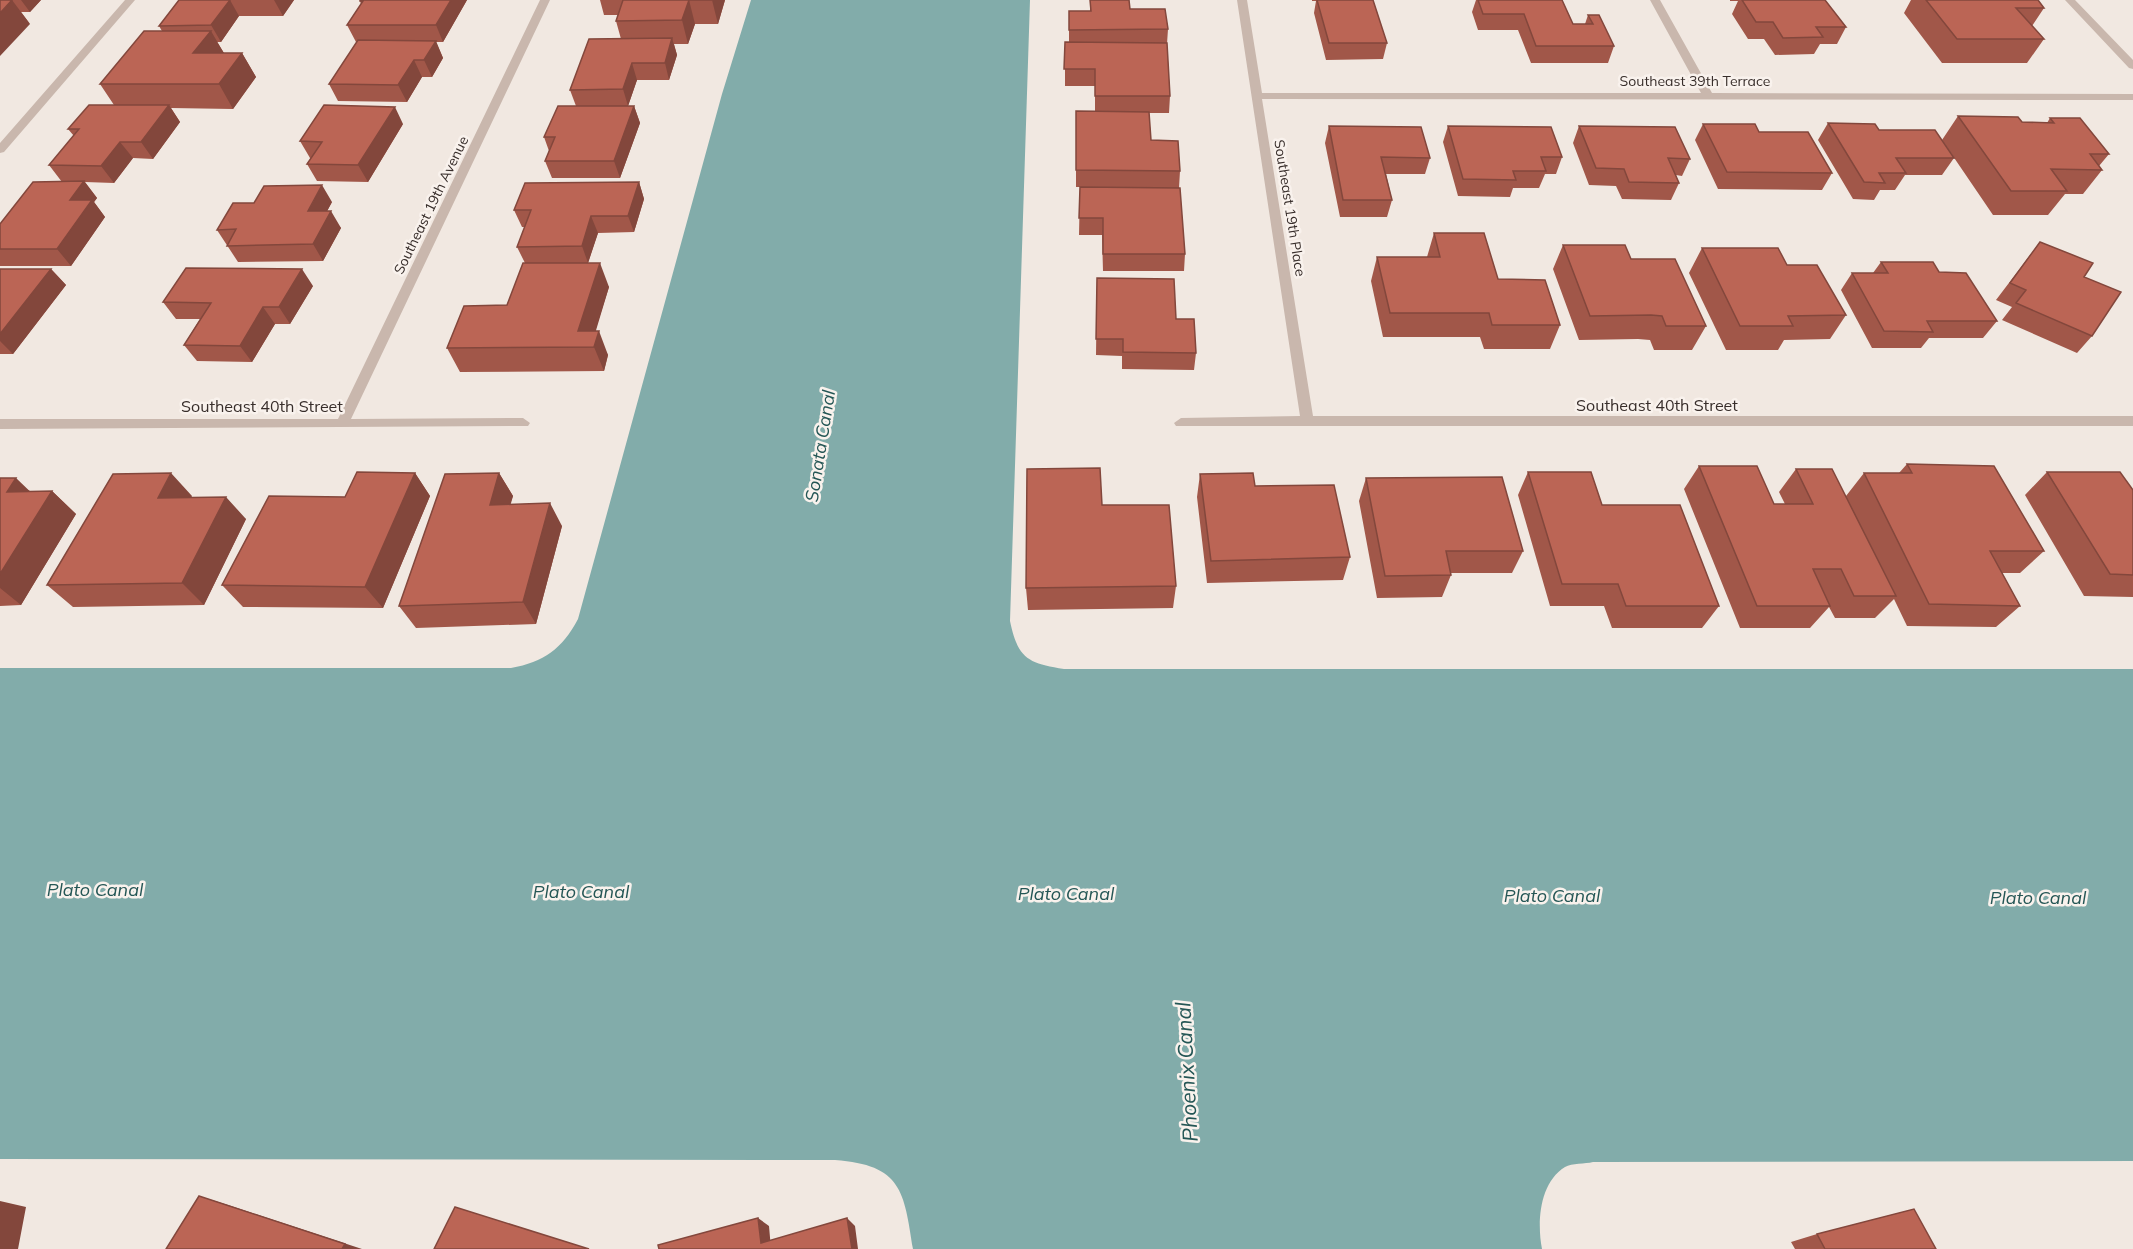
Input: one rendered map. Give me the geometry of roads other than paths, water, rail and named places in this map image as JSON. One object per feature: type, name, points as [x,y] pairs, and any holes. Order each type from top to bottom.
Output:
[{"type":"street","points":[[0,150],[130,0]]},
{"type":"street","name":"Southeast 19th Avenue","points":[[343,422],[545,0]]},
{"type":"street","name":"Southeast 19th Place","points":[[1242,0],[1307,420]]},
{"type":"street","points":[[1655,0],[1708,96]]},
{"type":"street","points":[[2070,0],[2133,66]]},
{"type":"street","name":"Southeast 39th Terrace","points":[[1258,96],[2133,97]]},
{"type":"street","name":"Southeast 40th Street","points":[[1181,423],[1307,420],[2133,421]]},
{"type":"street","name":"Southeast 40th Street","points":[[0,424],[523,423]]},
{"type":"water","points":[[751,0],[1030,0],[1010,621],[1021,651],[1033,661],[1064,669],[2133,669],[2133,1161],[1593,1162],[1575,1164],[1565,1167],[1556,1174],[1545,1193],[1540,1216],[1542,1249],[913,1249],[906,1211],[896,1185],[887,1175],[874,1168],[835,1160],[0,1159],[0,668],[511,668],[542,658],[558,646],[578,619],[722,94]]},
{"type":"water label","name":"Sonata Canal","points":[[820,446]]},
{"type":"water label","name":"Plato Canal","points":[[95,889]]},
{"type":"water label","name":"Plato Canal","points":[[581,891]]},
{"type":"water label","name":"Plato Canal","points":[[1066,893]]},
{"type":"water label","name":"Plato Canal","points":[[1552,895]]},
{"type":"water label","name":"Plato Canal","points":[[2038,897]]},
{"type":"water label","name":"Phoenix Canal","points":[[1186,1072]]}]
